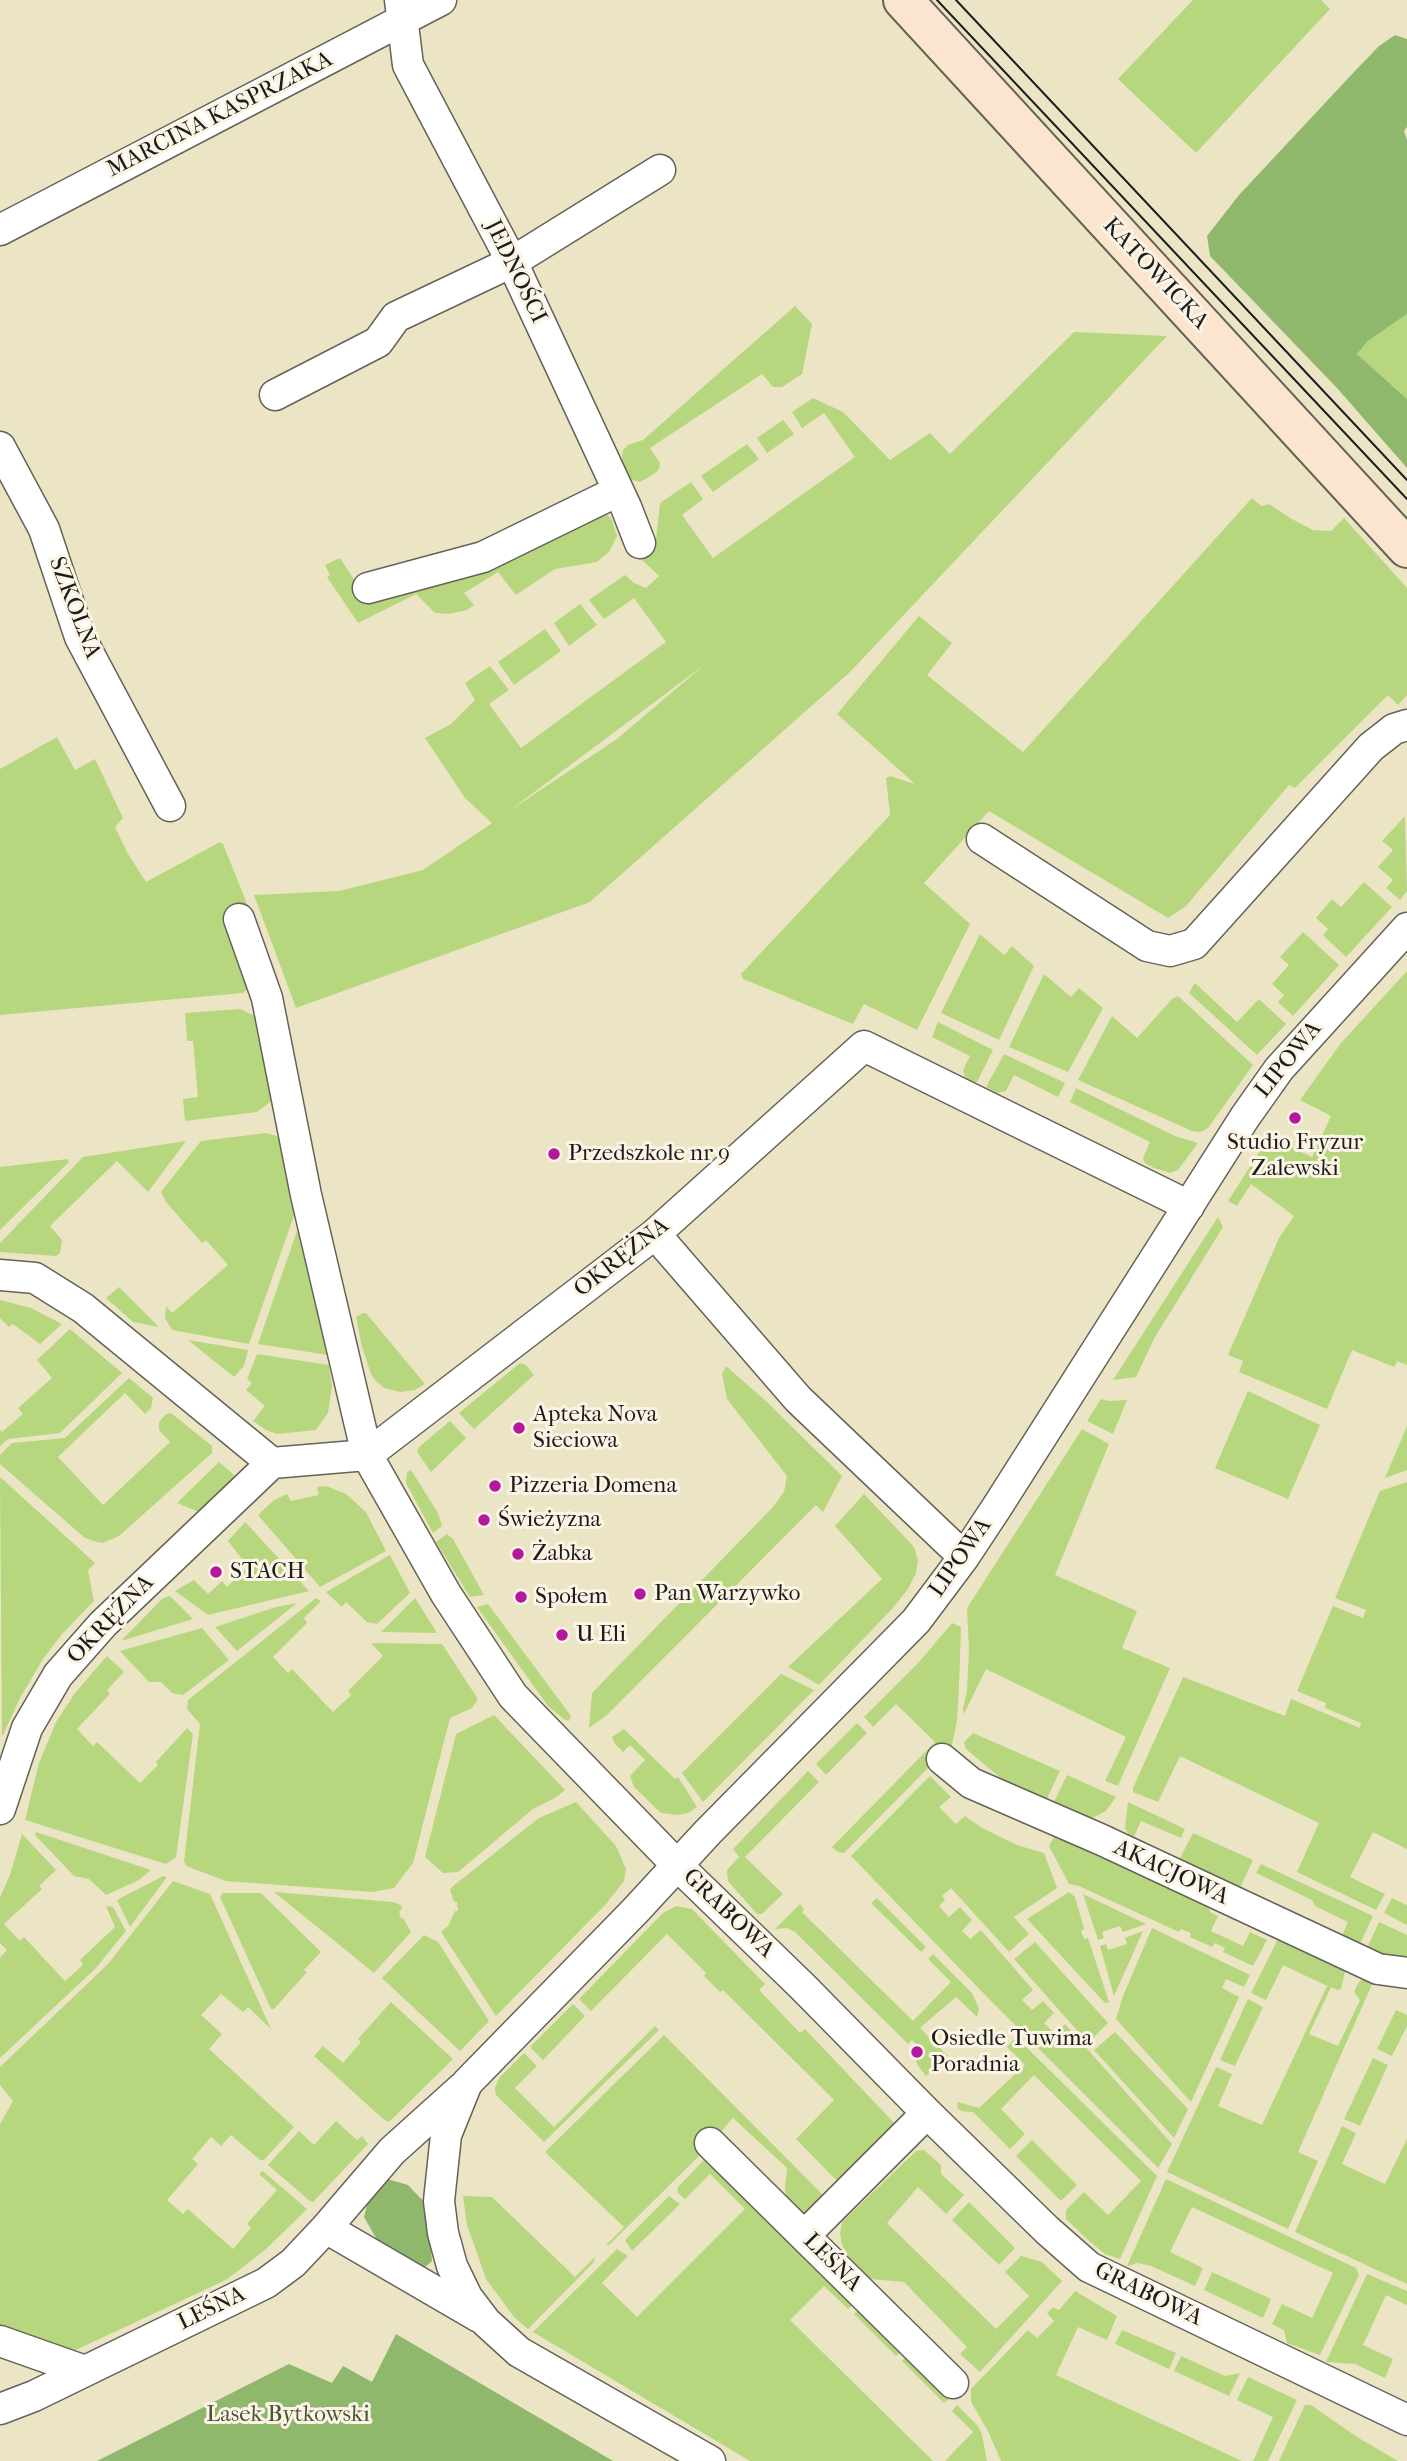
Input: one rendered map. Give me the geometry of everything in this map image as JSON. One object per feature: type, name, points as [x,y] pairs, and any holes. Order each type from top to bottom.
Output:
[{"type":"main road","name":"KATOWICKA","points":[[903,0],[1407,548]]},
{"type":"street","name":"MARCINA KASPRZAKA","points":[[0,230],[402,10],[440,0]]},
{"type":"street","name":"JEDNOŚCI","points":[[402,10],[408,65],[512,262],[640,543]]},
{"type":"street","points":[[275,395],[378,342],[396,317],[512,262],[660,170]]},
{"type":"street","name":"SZKOLNA","points":[[0,447],[44,528],[80,638],[170,806]]},
{"type":"street","points":[[368,588],[483,557],[618,491]]},
{"type":"street","points":[[982,839],[1147,946],[1170,951],[1194,944],[1371,747],[1394,729],[1407,725]]},
{"type":"street","points":[[239,919],[267,998],[306,1195],[367,1455],[446,1594],[513,1696],[677,1865]]},
{"type":"street","name":"LIPOWA","points":[[677,1865],[916,1621],[964,1557],[1279,1069],[1407,928]]},
{"type":"street","name":"OKRĘŻNA","points":[[367,1455],[655,1234],[864,1046],[1189,1206]]},
{"type":"street","points":[[655,1234],[798,1399],[964,1557]]},
{"type":"street","points":[[0,1275],[34,1278],[83,1308],[271,1463],[367,1455]]},
{"type":"street","name":"OKRĘŻNA","points":[[0,1809],[27,1728],[58,1675],[103,1624],[271,1463]]},
{"type":"street","name":"AKACJOWA","points":[[942,1759],[971,1783],[1102,1840],[1378,1969],[1407,1973]]},
{"type":"street","name":"LEŚNA","points":[[0,2409],[34,2396],[266,2283],[293,2263],[392,2151],[467,2083],[677,1865]]},
{"type":"street","name":"GRABOWA","points":[[677,1865],[803,1987],[927,2113],[1047,2230],[1089,2267],[1407,2420]]},
{"type":"street","name":"LEŚNA","points":[[467,2083],[446,2135],[439,2201],[443,2233],[452,2266],[467,2297],[486,2322],[519,2352],[710,2461]]},
{"type":"street","points":[[804,2236],[927,2113]]},
{"type":"street","name":"LEŚNA","points":[[710,2143],[953,2384]]},
{"type":"street","name":"LEŚNA","points":[[326,2228],[486,2322]]},
{"type":"street","points":[[0,2341],[85,2371]]},
{"type":"green space","points":[[1193,0],[1321,0],[1330,9],[1196,153],[1118,79]]},
{"type":"green space","points":[[1395,35],[1407,39],[1407,127],[1404,131],[1407,140],[1407,314],[1368,341],[1357,354],[1407,399],[1407,468],[1337,388],[1210,256],[1207,236],[1239,195],[1354,72],[1379,46]]},
{"type":"green space","points":[[795,306],[812,324],[802,374],[782,387],[773,387],[762,374],[650,448],[660,463],[654,474],[640,482],[629,479],[621,467],[623,450],[628,445],[643,440]]},
{"type":"green space","points":[[1407,314],[1407,399],[1357,354],[1368,341]]},
{"type":"green space","points":[[1074,332],[1167,336],[850,672],[590,902],[296,1008],[254,895],[339,891],[423,870],[492,823],[465,798],[425,738],[451,724],[475,700],[465,683],[490,666],[509,690],[489,704],[521,748],[666,642],[634,598],[604,619],[589,600],[625,575],[646,588],[659,576],[641,559],[655,550],[660,503],[691,482],[703,499],[682,515],[713,558],[855,457],[824,413],[802,428],[792,412],[813,398],[843,412],[890,460],[930,433],[950,454]],"holes":[[[704,665],[617,739],[509,811]]]},
{"type":"green space","points":[[783,420],[794,434],[767,453],[757,438]]},
{"type":"green space","points":[[747,444],[759,459],[713,492],[701,476]]},
{"type":"green space","points":[[1252,498],[1261,506],[1269,504],[1313,530],[1331,531],[1344,518],[1407,588],[1407,695],[1398,705],[1388,695],[1295,788],[1289,785],[1186,906],[1168,918],[989,811],[924,883],[970,924],[917,1030],[864,1004],[853,1024],[743,979],[741,974],[890,815],[886,778],[890,776],[915,784],[837,714],[919,616],[952,643],[927,675],[1023,752]]},
{"type":"green space","points":[[604,511],[612,520],[617,536],[609,552],[597,562],[555,569],[516,595],[498,572],[464,593],[474,605],[467,610],[449,614],[435,613],[416,594],[358,623],[327,577],[330,575],[325,565],[340,558],[367,600]]},
{"type":"green space","points":[[580,604],[597,625],[569,646],[554,623]]},
{"type":"green space","points":[[545,629],[561,651],[514,685],[498,662]]},
{"type":"green space","points":[[57,737],[75,770],[95,759],[123,818],[115,827],[146,882],[220,842],[223,844],[248,906],[235,910],[251,986],[243,993],[0,1015],[0,769]]},
{"type":"green space","points":[[1405,816],[1407,891],[1400,900],[1386,888],[1393,880],[1378,867],[1393,850],[1382,841]]},
{"type":"green space","points":[[1364,882],[1392,907],[1346,957],[1323,935],[1328,929],[1316,918],[1332,899],[1341,907]]},
{"type":"green space","points":[[1303,932],[1339,965],[1293,1016],[1278,1002],[1284,995],[1272,984],[1289,965],[1280,957]]},
{"type":"green space","points":[[980,934],[1004,955],[1012,946],[1034,966],[999,1040],[941,1013]]},
{"type":"green space","points":[[1407,971],[1407,1365],[1397,1361],[1394,1367],[1352,1350],[1327,1409],[1239,1372],[1243,1361],[1228,1355],[1279,1238],[1294,1216],[1251,1184],[1237,1206],[1228,1201],[1269,1137],[1312,1157],[1331,1116],[1300,1100],[1341,1043]]},
{"type":"green space","points":[[1044,974],[1071,997],[1079,988],[1103,1008],[1068,1072],[1009,1047]]},
{"type":"green space","points":[[1195,983],[1237,1022],[1259,999],[1286,1024],[1257,1055],[1189,993]]},
{"type":"green space","points":[[1178,996],[1253,1065],[1208,1128],[1201,1132],[1192,1131],[1078,1080],[1112,1016],[1137,1038],[1172,999]]},
{"type":"green space","points":[[240,1009],[263,1023],[276,1089],[270,1102],[257,1112],[185,1121],[183,1099],[198,1097],[193,1041],[187,1041],[185,1013]]},
{"type":"green space","points":[[938,1022],[993,1050],[977,1082],[971,1082],[965,1077],[963,1070],[970,1056],[932,1037]]},
{"type":"green space","points":[[1004,1054],[1065,1083],[1058,1097],[1014,1075],[1006,1091],[997,1093],[986,1087]]},
{"type":"green space","points":[[1076,1088],[1175,1136],[1198,1143],[1178,1170],[1170,1173],[1154,1168],[1145,1163],[1143,1158],[1150,1142],[1070,1102]]},
{"type":"green space","points":[[266,1133],[277,1136],[282,1142],[297,1207],[249,1344],[172,1330],[165,1318],[166,1306],[172,1313],[228,1265],[206,1240],[202,1243],[166,1202],[161,1192],[201,1141]]},
{"type":"green space","points":[[186,1141],[148,1192],[117,1161],[50,1226],[62,1240],[60,1253],[56,1256],[0,1252],[0,1243],[83,1157]]},
{"type":"green space","points":[[68,1159],[69,1162],[0,1230],[0,1167]]},
{"type":"green space","points":[[1218,1217],[1223,1227],[1155,1337],[1136,1377],[1113,1380]]},
{"type":"green space","points":[[300,1222],[328,1355],[258,1344]]},
{"type":"green space","points":[[119,1287],[159,1327],[133,1322],[106,1298]]},
{"type":"green space","points":[[0,1300],[31,1308],[62,1324],[40,1344],[13,1324],[9,1327],[0,1318]]},
{"type":"green space","points":[[366,1313],[425,1384],[415,1390],[400,1392],[384,1388],[375,1380],[362,1347],[356,1317]]},
{"type":"green space","points":[[70,1329],[122,1373],[60,1433],[8,1439],[0,1446],[0,1430],[2,1432],[23,1414],[18,1408],[52,1378],[37,1360]]},
{"type":"green space","points":[[188,1340],[248,1350],[244,1366],[234,1377]]},
{"type":"green space","points":[[257,1354],[329,1365],[332,1386],[328,1413],[316,1430],[277,1434],[253,1421],[265,1406],[246,1390],[252,1383],[247,1379]]},
{"type":"green space","points":[[520,1363],[526,1365],[534,1375],[474,1429],[459,1413]]},
{"type":"green space","points":[[726,1366],[766,1401],[842,1476],[823,1512],[816,1505],[608,1714],[589,1728],[592,1693],[772,1508],[784,1492],[787,1476],[727,1399],[722,1374]]},
{"type":"green space","points":[[129,1378],[153,1398],[151,1408],[145,1414],[125,1393],[58,1457],[103,1505],[170,1442],[159,1430],[159,1422],[166,1414],[171,1413],[212,1446],[212,1453],[119,1536],[103,1543],[97,1542],[85,1538],[0,1464],[0,1455],[12,1443],[65,1438]]},
{"type":"green space","points":[[1248,1391],[1320,1425],[1288,1499],[1215,1468]]},
{"type":"green space","points":[[1101,1399],[1127,1400],[1113,1434],[1087,1421]]},
{"type":"green space","points":[[450,1421],[466,1438],[431,1472],[417,1452],[419,1447]]},
{"type":"green space","points":[[1407,1426],[1407,1470],[1385,1478]]},
{"type":"green space","points":[[1082,1429],[1109,1444],[1055,1575],[1137,1611],[1122,1648],[1170,1668],[1118,1786],[1105,1781],[1126,1737],[986,1669],[964,1714],[963,1709],[967,1691],[969,1649],[967,1608]]},
{"type":"green space","points":[[219,1462],[234,1475],[231,1488],[201,1513],[177,1503]]},
{"type":"green space","points":[[411,1470],[438,1513],[442,1526],[433,1533],[406,1483],[407,1472]]},
{"type":"green space","points":[[0,1477],[95,1563],[88,1570],[94,1601],[63,1633],[43,1659],[20,1698],[2,1737]]},
{"type":"green space","points":[[1407,1482],[1407,1849],[1373,1832],[1350,1877],[1385,1894],[1376,1910],[1297,1872],[1319,1823],[1180,1756],[1158,1802],[1133,1792],[1133,1788],[1183,1677],[1285,1716],[1291,1699],[1360,1728],[1361,1723],[1325,1708],[1326,1703],[1297,1691],[1333,1606],[1363,1618],[1366,1610],[1335,1598],[1380,1491]]},
{"type":"green space","points":[[326,1486],[346,1494],[366,1512],[386,1551],[320,1587],[258,1515],[274,1500],[287,1494],[291,1501],[319,1495],[317,1487]]},
{"type":"green space","points":[[864,1494],[914,1547],[918,1560],[916,1573],[908,1589],[892,1609],[819,1685],[788,1667],[882,1579],[835,1526]]},
{"type":"green space","points":[[245,1522],[309,1591],[208,1615],[175,1591],[194,1580],[208,1594],[222,1581],[227,1587],[248,1567],[228,1541]]},
{"type":"green space","points":[[447,1534],[453,1539],[484,1595],[470,1597],[436,1542]]},
{"type":"green space","points":[[390,1555],[410,1593],[377,1624],[367,1622],[346,1602],[342,1607],[326,1592]]},
{"type":"green space","points":[[170,1596],[193,1619],[121,1641],[163,1598]]},
{"type":"green space","points":[[316,1598],[321,1601],[304,1618],[307,1623],[273,1657],[288,1673],[292,1669],[333,1712],[351,1695],[348,1691],[383,1656],[371,1643],[442,1644],[478,1699],[472,1708],[450,1718],[413,1863],[394,1888],[372,1892],[226,1881],[186,1866],[184,1861],[200,1724],[187,1709],[188,1700]]},
{"type":"green space","points":[[415,1598],[437,1633],[381,1632]]},
{"type":"green space","points":[[297,1603],[237,1651],[215,1627],[276,1607]]},
{"type":"green space","points":[[488,1604],[571,1716],[569,1721],[548,1706],[477,1607]]},
{"type":"green space","points":[[952,1623],[961,1627],[957,1721],[950,1754],[942,1754],[844,1853],[838,1852],[832,1847],[935,1742],[896,1704],[873,1727],[864,1717],[919,1662]]},
{"type":"green space","points":[[202,1628],[229,1660],[183,1695],[172,1693],[161,1682],[149,1682],[120,1651]]},
{"type":"green space","points":[[107,1656],[124,1672],[107,1690],[110,1694],[77,1729],[93,1746],[97,1742],[140,1783],[187,1728],[193,1734],[176,1857],[166,1864],[25,1820],[39,1763],[56,1722],[75,1693]]},
{"type":"green space","points":[[781,1674],[814,1690],[703,1802],[682,1773]]},
{"type":"green space","points":[[494,1715],[565,1790],[533,1809],[458,1872],[443,1873],[425,1857],[456,1734]]},
{"type":"green space","points":[[857,1723],[867,1733],[826,1775],[816,1764]]},
{"type":"green space","points":[[624,1729],[675,1779],[678,1777],[697,1807],[688,1813],[677,1815],[661,1813],[634,1787],[630,1776],[645,1760],[630,1745],[623,1752],[615,1744],[612,1737]]},
{"type":"green space","points":[[973,1733],[1060,1771],[1043,1807],[1021,1795],[966,1749],[964,1742]]},
{"type":"green space","points":[[808,1771],[819,1782],[745,1857],[783,1894],[762,1914],[757,1914],[728,1881],[727,1870],[739,1857],[733,1849]]},
{"type":"green space","points":[[1067,1775],[1116,1797],[1106,1811],[1088,1820],[1053,1804]]},
{"type":"green space","points":[[930,1776],[951,1797],[939,1807],[956,1824],[965,1816],[982,1828],[1017,1845],[1044,1853],[1057,1888],[1014,1917],[1029,1934],[1009,1952],[951,1888],[942,1896],[945,1900],[939,1906],[949,1917],[960,1907],[972,1920],[962,1931],[970,1939],[981,1930],[1033,1990],[1022,2000],[1032,2010],[1043,2001],[1054,2013],[1044,2023],[1055,2034],[1065,2024],[1172,2144],[1158,2168],[851,1856]]},
{"type":"green space","points":[[576,1802],[616,1846],[626,1869],[624,1881],[606,1904],[496,2016],[441,1932],[448,1926],[455,1911],[458,1911],[457,1902],[454,1902],[450,1890],[539,1818]]},
{"type":"green space","points":[[1128,1802],[1185,1829],[1181,1838],[1141,1821],[1132,1841],[1125,1828]]},
{"type":"green space","points":[[36,1832],[151,1870],[139,1880],[106,1895],[89,1879],[74,1876],[35,1835]]},
{"type":"green space","points":[[1056,1833],[1206,1898],[1210,1912],[1218,1916],[1211,1931],[1243,1946],[1250,1932],[1267,1940],[1253,1966],[1223,1952],[1225,1948],[1215,1943],[1212,1947],[1190,1937],[1191,1933],[1181,1929],[1179,1932],[1079,1886],[1069,1884],[1049,1846]]},
{"type":"green space","points":[[1193,1833],[1253,1860],[1238,1892],[1178,1862]]},
{"type":"green space","points":[[22,1834],[56,1870],[39,1886],[42,1889],[4,1924],[20,1941],[24,1937],[65,1981],[83,1965],[80,1960],[115,1927],[106,1906],[113,1907],[126,1931],[96,1968],[0,2058],[0,1958],[7,1950],[0,1943],[0,1897],[10,1875]]},
{"type":"green space","points":[[1261,1864],[1373,1916],[1359,1946],[1341,1938],[1348,1922],[1315,1906],[1312,1900],[1256,1873]]},
{"type":"green space","points":[[163,1876],[167,1877],[130,1927],[117,1900]]},
{"type":"green space","points":[[173,1881],[210,1894],[271,2029],[248,2007],[243,2012],[221,1994],[201,2015],[222,2034],[209,2049],[294,2127],[264,2160],[260,2160],[231,2135],[221,2146],[211,2137],[192,2159],[198,2164],[167,2200],[183,2214],[188,2209],[233,2249],[251,2228],[247,2224],[277,2190],[259,2174],[263,2171],[307,2209],[265,2250],[226,2280],[67,2354],[0,2331],[0,2124],[13,2101],[0,2085],[0,2067],[108,1964]]},
{"type":"green space","points":[[274,1892],[393,1902],[401,1905],[401,1919],[403,1918],[411,1932],[374,1973]]},
{"type":"green space","points":[[1069,1892],[1075,1897],[1084,1929],[1081,1931],[1084,1939],[1088,1938],[1109,2002],[1105,2003],[1027,1919]]},
{"type":"green space","points":[[223,1893],[261,1893],[321,1952],[274,2009],[271,2009],[220,1897]]},
{"type":"green space","points":[[1083,1894],[1146,1924],[1123,1932],[1120,1926],[1102,1932],[1104,1938],[1098,1940]]},
{"type":"green space","points":[[877,1898],[926,1947],[921,1952],[871,1903]]},
{"type":"green space","points":[[1392,1898],[1407,1905],[1407,1925],[1384,1913]]},
{"type":"green space","points":[[800,1904],[804,1909],[802,1912],[913,2021],[951,1982],[928,1959],[933,1954],[972,1993],[979,2009],[977,2017],[956,1997],[920,2028],[948,2056],[926,2076],[916,2060],[921,2049],[912,2040],[908,2044],[795,1932],[787,1928],[775,1929]]},
{"type":"green space","points":[[676,1906],[692,1909],[765,1984],[759,1990],[800,2033],[805,2029],[898,2127],[839,2183],[796,2139],[834,2100],[723,1990],[720,1992],[704,1976],[706,1973],[667,1934],[591,2011],[579,1999],[663,1913]]},
{"type":"green space","points":[[1379,1922],[1407,1935],[1407,1965],[1366,1950]]},
{"type":"green space","points":[[1152,1928],[1250,1975],[1244,1987],[1226,1979],[1222,1988],[1239,1997],[1191,2102],[1116,2019]]},
{"type":"green space","points":[[1143,1931],[1114,1996],[1100,1946],[1106,1944],[1108,1950],[1127,1944],[1125,1938]]},
{"type":"green space","points":[[1281,1933],[1346,1967],[1341,1989],[1331,1987],[1309,2034],[1338,2046],[1360,2000],[1354,1992],[1358,1983],[1365,1977],[1374,1980],[1298,2152],[1318,2161],[1288,2229],[1167,2172],[1216,2067],[1232,2074],[1218,2106],[1262,2125],[1327,1986],[1283,1965],[1266,2000],[1251,1993]]},
{"type":"green space","points":[[424,1935],[438,1942],[489,2021],[460,2051],[382,1978]]},
{"type":"green space","points":[[1035,1942],[1108,2023],[1088,2043],[1014,1959]]},
{"type":"green space","points":[[1248,1999],[1263,2007],[1235,2066],[1220,2060]]},
{"type":"green space","points":[[391,2002],[453,2059],[389,2122],[314,2056],[323,2046],[343,2063],[361,2042],[358,2039]]},
{"type":"green space","points":[[573,2004],[585,2016],[543,2060],[530,2047]]},
{"type":"green space","points":[[1396,2010],[1407,2015],[1407,2026],[1392,2056],[1377,2049]]},
{"type":"green space","points":[[655,2026],[659,2030],[544,2142],[496,2095],[495,2088],[499,2078],[524,2053],[537,2066],[515,2088],[554,2127]]},
{"type":"green space","points":[[1115,2032],[1188,2109],[1174,2138],[1094,2050]]},
{"type":"green space","points":[[664,2035],[832,2204],[810,2214],[801,2213],[787,2200],[787,2168],[733,2118],[705,2150],[606,2245],[624,2227],[545,2152]]},
{"type":"green space","points":[[1016,2037],[1157,2176],[1120,2259],[1105,2254],[1088,2240],[1066,2219],[1066,2210],[1084,2192],[1108,2215],[1141,2181],[1034,2075],[1001,2109],[1025,2134],[1010,2149],[973,2112],[957,2108],[958,2102],[979,2108],[1025,2065],[1007,2047]]},
{"type":"green space","points":[[1373,2058],[1388,2065],[1360,2126],[1344,2119]]},
{"type":"green space","points":[[336,2121],[357,2140],[362,2136],[368,2144],[313,2202],[268,2165],[299,2131],[314,2145]]},
{"type":"green space","points":[[1342,2126],[1356,2133],[1342,2164],[1385,2184],[1407,2139],[1407,2284],[1295,2232]]},
{"type":"green space","points":[[1032,2140],[1077,2185],[1061,2201],[1016,2156]]},
{"type":"green space","points":[[924,2150],[941,2165],[941,2174],[964,2195],[946,2214],[918,2187],[887,2223],[996,2329],[1029,2296],[1005,2272],[1021,2256],[1042,2262],[1062,2281],[980,2372],[960,2354],[967,2347],[904,2282],[870,2279],[849,2257],[842,2245],[842,2222],[916,2151]]},
{"type":"green space","points":[[708,2159],[855,2302],[848,2309],[824,2286],[790,2320],[933,2461],[750,2461],[533,2332],[617,2249],[628,2256],[602,2283],[637,2317],[745,2209],[710,2174],[685,2199],[677,2192],[678,2187]]},
{"type":"green space","points":[[384,2178],[408,2185],[427,2205],[432,2261],[423,2269],[380,2245],[364,2217],[370,2192]]},
{"type":"green space","points":[[1166,2179],[1356,2268],[1359,2275],[1320,2355],[1287,2343],[1284,2330],[1272,2324],[1282,2304],[1312,2318],[1333,2273],[1192,2207],[1170,2252],[1203,2268],[1195,2286],[1151,2266],[1138,2263],[1127,2266]]},
{"type":"green space","points":[[463,2196],[492,2197],[575,2277],[595,2257],[594,2262],[528,2329],[514,2317],[486,2279],[467,2225]]},
{"type":"green space","points":[[669,2196],[680,2204],[632,2251],[625,2240]]},
{"type":"green space","points":[[969,2202],[1015,2248],[999,2265],[952,2220]]},
{"type":"green space","points":[[1212,2272],[1271,2299],[1263,2318],[1204,2290]]},
{"type":"green space","points":[[1367,2274],[1407,2291],[1407,2305],[1386,2295],[1363,2345],[1393,2359],[1385,2378],[1355,2364],[1326,2362]]},
{"type":"green space","points":[[1075,2291],[1117,2316],[1107,2340],[1078,2327],[1056,2375],[1242,2461],[1001,2461],[971,2402],[971,2389],[1028,2330],[1037,2338],[1054,2321],[1047,2313],[1053,2307],[1059,2310]]},
{"type":"green space","points":[[861,2308],[902,2351],[896,2356],[854,2314]]},
{"type":"green space","points":[[1122,2330],[1176,2353],[1169,2369],[1115,2344]]},
{"type":"green space","name":"Lasek Bytkowski","points":[[396,2334],[613,2461],[97,2461],[289,2364],[332,2383],[343,2366],[372,2382]]},
{"type":"green space","points":[[908,2356],[950,2398],[944,2403],[902,2361]]},
{"type":"green space","points":[[1181,2356],[1225,2376],[1240,2373],[1229,2396],[1174,2371]]},
{"type":"green space","points":[[1248,2377],[1297,2400],[1268,2461],[1253,2461],[1273,2417],[1237,2400]]},
{"type":"green space","points":[[957,2405],[982,2434],[987,2461],[945,2461],[973,2432],[952,2411]]},
{"type":"green space","points":[[1305,2405],[1311,2405],[1398,2461],[1279,2461]]},
{"type":"tram line","points":[[937,0],[1407,499]]},
{"type":"tram line","points":[[956,0],[1407,480]]},
{"type":"place","name":"Studio Fryzur Zalewski","points":[[1295,1118]]},
{"type":"place","name":"Przedszkole nr 9","points":[[554,1154]]},
{"type":"place","name":"Apteka Nova Sieciowa","points":[[519,1428]]},
{"type":"place","name":"Pizzeria Domena","points":[[495,1486]]},
{"type":"place","name":"Świeżyzna","points":[[484,1520]]},
{"type":"place","name":"Żabka","points":[[518,1554]]},
{"type":"place","name":"STACH","points":[[216,1572]]},
{"type":"place","name":"Pan Warzywko","points":[[640,1594]]},
{"type":"place","name":"Społem","points":[[521,1597]]},
{"type":"place","name":"U Eli","points":[[562,1635]]},
{"type":"place","name":"Osiedle Tuwima Poradnia","points":[[917,2052]]}]
